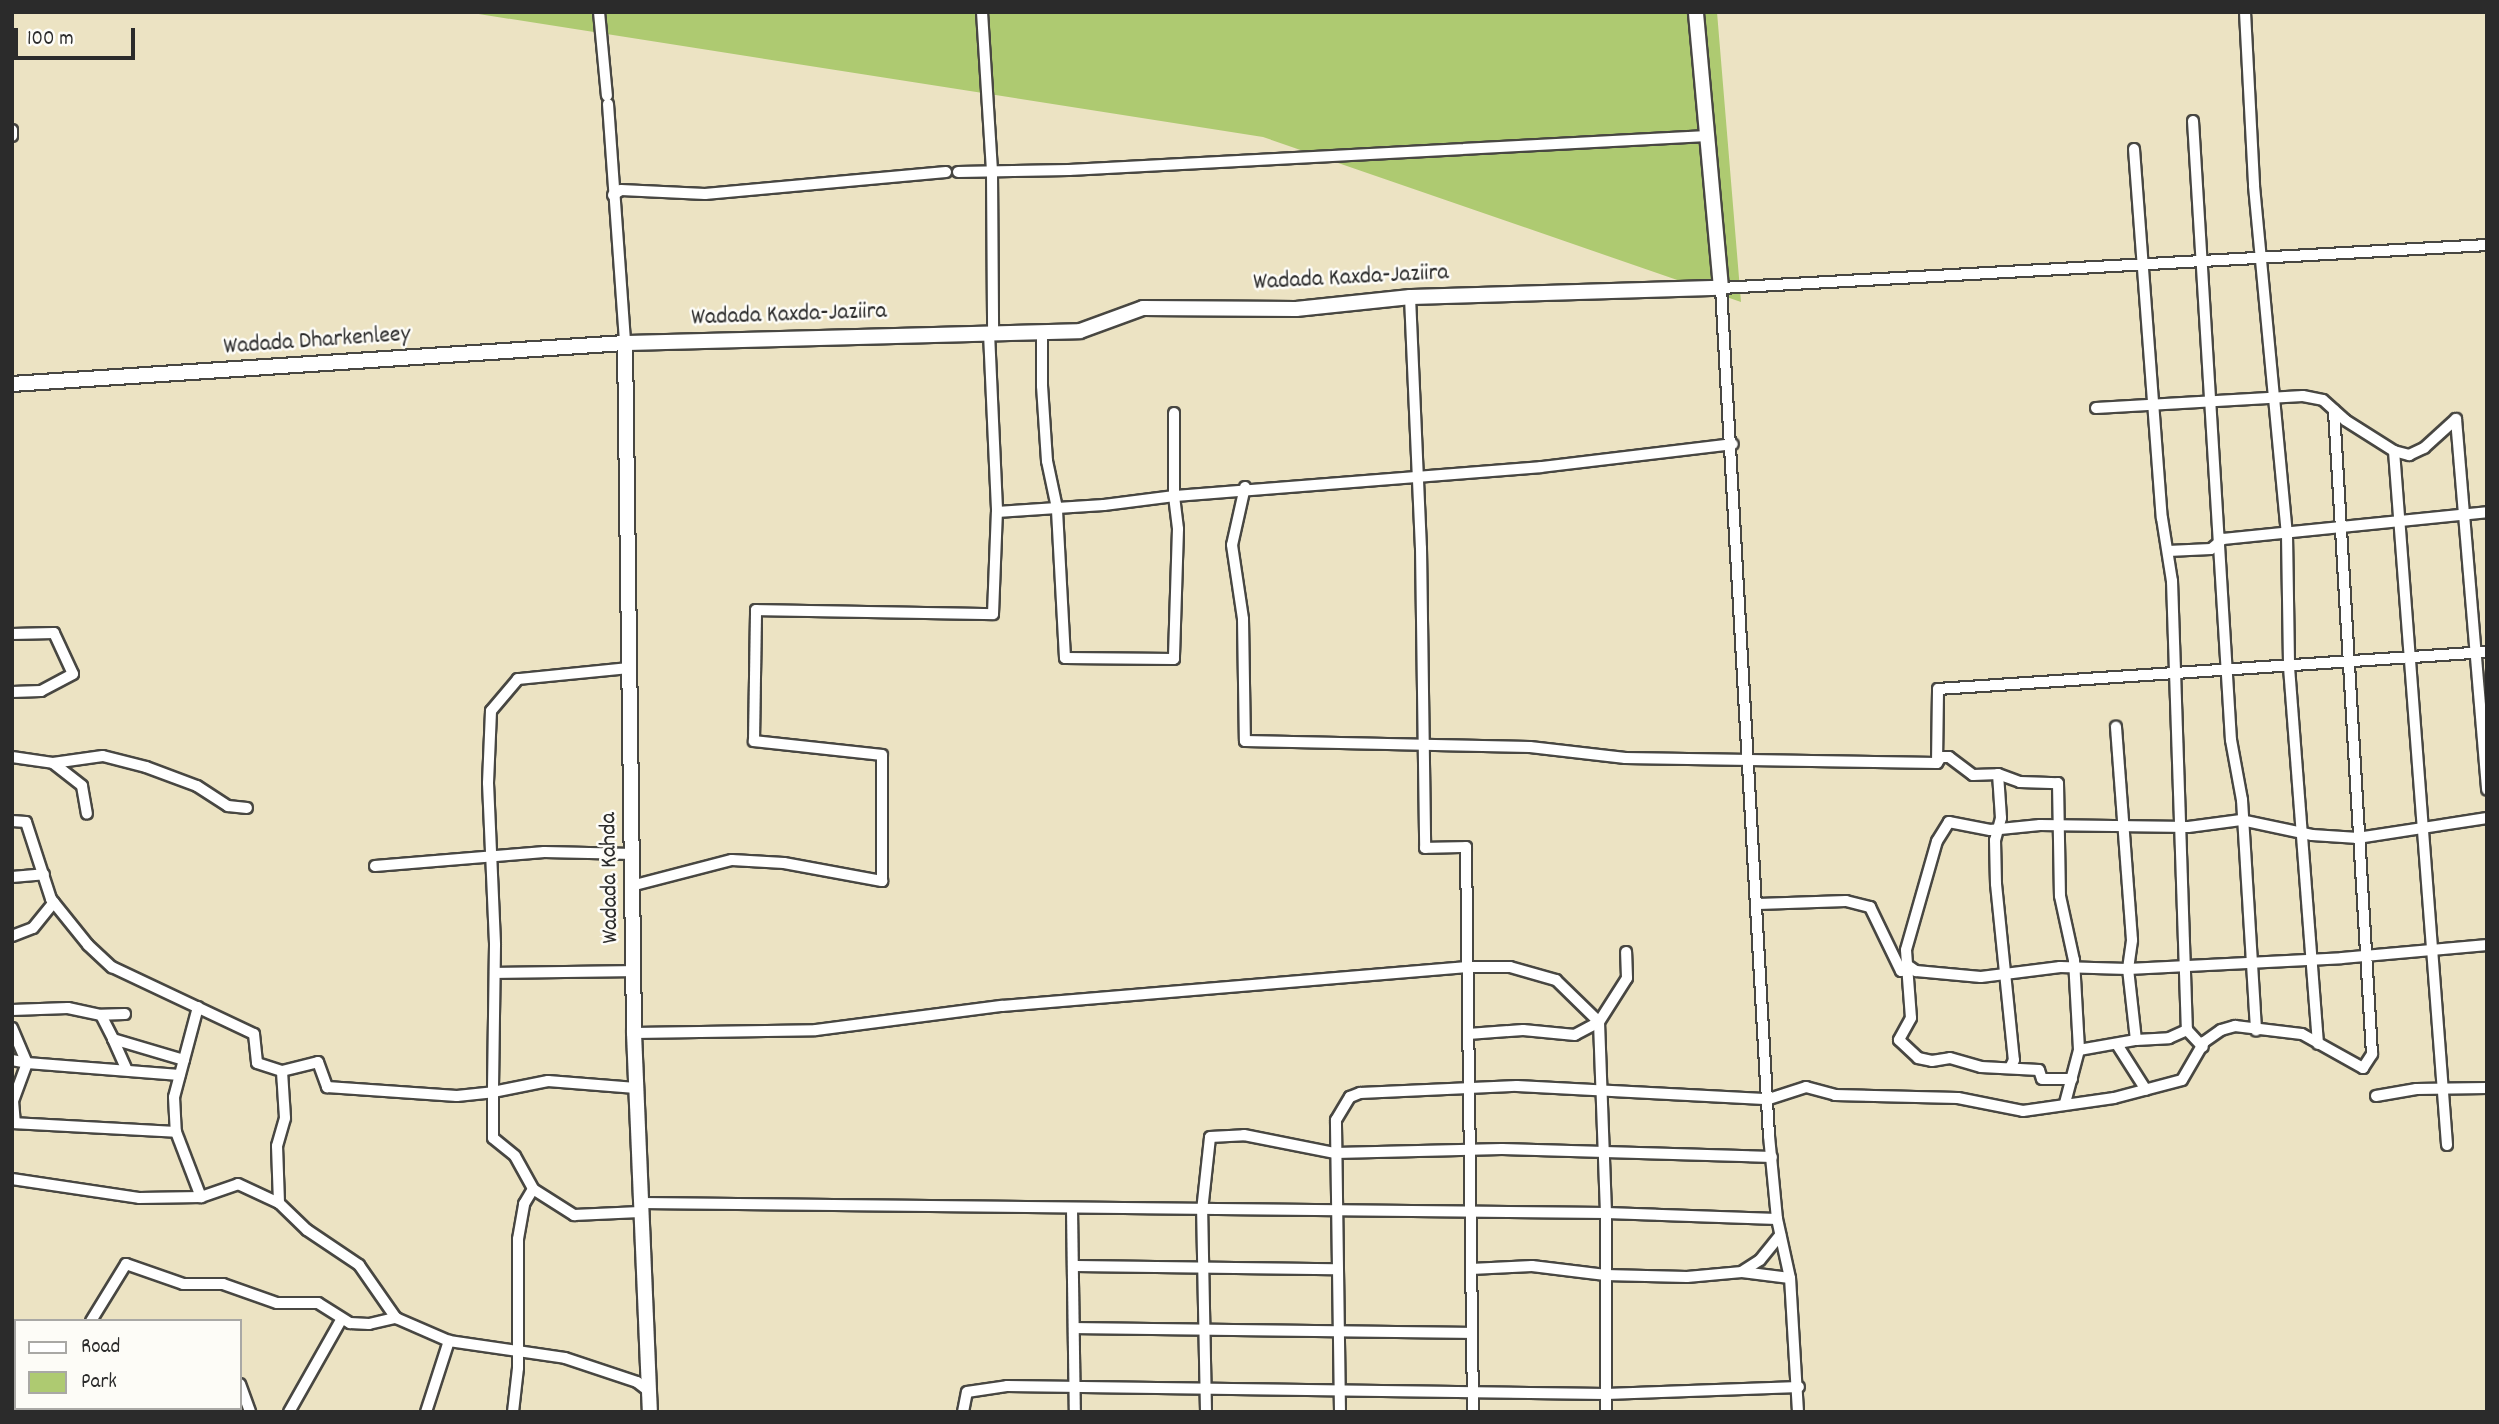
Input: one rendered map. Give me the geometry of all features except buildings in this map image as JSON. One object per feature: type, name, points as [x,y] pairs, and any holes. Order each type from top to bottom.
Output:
[{"type":"main road","points":[[1696,12],[1721,288]]},
{"type":"main road","name":"Wadada Kaxda-Jaziira","points":[[625,344],[1080,331],[1143,308],[1296,309],[1410,297],[1721,288]]},
{"type":"main road","name":"Wadada Dharkenleey","points":[[12,384],[625,344]]},
{"type":"main road","name":"Wadada Kahda","points":[[625,344],[635,885],[634,1032],[650,1412]]},
{"type":"street","points":[[599,12],[625,344]]},
{"type":"street","points":[[635,885],[732,860],[784,863],[882,881],[881,755],[754,741],[756,610],[993,614],[997,512],[991,333],[992,173],[982,12]]},
{"type":"street","points":[[2245,12],[2260,256],[2287,535],[2289,667],[2318,1044]]},
{"type":"street","points":[[2193,121],[2226,671],[2241,820],[2256,1031]]},
{"type":"street","points":[[12,130],[12,136]]},
{"type":"street","points":[[958,172],[992,173],[1707,136]]},
{"type":"street","points":[[2134,149],[2176,674],[2188,965],[2187,1030],[2203,1047]]},
{"type":"street","points":[[613,195],[621,190],[705,194],[946,172]]},
{"type":"street","points":[[1798,1412],[1799,1387],[1790,1278],[1777,1219],[1772,1157],[1733,444],[1721,288],[2142,261],[2487,245]]},
{"type":"street","points":[[1410,297],[1425,848],[1466,847],[1473,1412]]},
{"type":"street","points":[[1042,332],[1046,448],[1057,508],[1065,658],[1174,659],[1178,529],[1174,496],[1174,413]]},
{"type":"street","points":[[2096,408],[2303,396],[2323,400],[2394,451],[2409,455],[2424,448],[2456,419],[2473,653],[2487,790]]},
{"type":"street","points":[[1340,1412],[1335,1269],[1335,1153],[1338,1113],[1350,1097],[1414,1087],[1599,1088],[1769,1099],[1806,1087],[1835,1095],[1958,1098],[2023,1111],[2146,1090],[2182,1080],[2203,1047],[2221,1030],[2235,1026],[2256,1031],[2302,1034],[2362,1068],[2372,1054],[2334,410]]},
{"type":"street","points":[[997,512],[1245,487],[1415,476],[1733,444]]},
{"type":"street","points":[[2394,451],[2408,657],[2426,829],[2431,950],[2447,1145]]},
{"type":"street","points":[[1245,487],[1232,545],[1243,619],[1245,741],[1559,748],[1625,758],[1937,763]]},
{"type":"street","points":[[2168,551],[2211,549],[2223,539],[2287,535],[2487,512]]},
{"type":"street","points":[[12,634],[54,633],[73,674],[41,691],[12,692]]},
{"type":"street","points":[[1937,763],[1938,690],[2487,652]]},
{"type":"street","points":[[629,668],[518,679],[491,711],[488,783],[495,973],[493,1138],[515,1156],[533,1189],[574,1215],[640,1208],[1072,1209],[1470,1215],[1606,1213],[1777,1219]]},
{"type":"street","points":[[2116,727],[2132,940],[2127,969],[2136,1040]]},
{"type":"street","points":[[12,757],[53,763],[114,759],[197,786],[228,806],[247,808]]},
{"type":"street","points":[[1937,763],[1941,757],[1949,757],[1973,775],[1998,774],[2020,782],[2058,783],[2060,896],[2074,967],[2079,1050],[2065,1103]]},
{"type":"street","points":[[53,763],[82,786],[87,814]]},
{"type":"street","points":[[1998,774],[1996,884],[2014,1060],[2010,1068]]},
{"type":"street","points":[[2072,1079],[2042,1079],[2039,1070],[1981,1067],[1950,1058],[1932,1062],[1911,1052],[1899,1041],[1910,1018],[1907,965],[1917,904],[1937,841],[1950,822],[1998,829],[2059,825],[2183,827],[2241,820],[2301,832],[2358,838],[2487,818]]},
{"type":"street","points":[[12,821],[26,822],[54,902],[112,967],[254,1034],[257,1063],[282,1071],[318,1062],[327,1087],[457,1096],[548,1081],[636,1088]]},
{"type":"street","points":[[374,866],[492,856],[634,854]]},
{"type":"street","points":[[12,877],[44,874]]},
{"type":"street","points":[[1758,905],[1846,901],[1870,907],[1900,971],[1907,965]]},
{"type":"street","points":[[12,936],[33,928],[54,902]]},
{"type":"street","points":[[1907,965],[1916,971],[2006,976],[2074,967],[2127,969],[2250,960],[2367,956],[2487,945]]},
{"type":"street","points":[[1468,1034],[1523,1030],[1575,1035],[1599,1022],[1628,978],[1626,951]]},
{"type":"street","points":[[634,1032],[816,1030],[1002,1006],[1467,967],[1510,967],[1556,980],[1599,1022],[1599,1088],[1605,1151],[1606,1412]]},
{"type":"street","points":[[495,973],[635,971]]},
{"type":"street","points":[[198,1007],[174,1097],[176,1132],[201,1197]]},
{"type":"street","points":[[12,1017],[12,1010],[68,1008],[101,1015],[125,1014]]},
{"type":"street","points":[[101,1015],[126,1068]]},
{"type":"street","points":[[12,1028],[27,1063],[13,1101],[14,1123],[176,1132]]},
{"type":"street","points":[[2079,1050],[2118,1046],[2136,1040],[2169,1038],[2187,1030]]},
{"type":"street","points":[[113,1039],[184,1060]]},
{"type":"street","points":[[2118,1046],[2146,1090]]},
{"type":"street","points":[[12,1060],[126,1068],[180,1075]]},
{"type":"street","points":[[279,1203],[277,1146],[285,1118],[282,1071]]},
{"type":"street","points":[[2376,1096],[2487,1088]]},
{"type":"street","points":[[1206,1412],[1202,1211],[1210,1137],[1244,1135],[1335,1153],[1605,1151],[1772,1157]]},
{"type":"street","points":[[12,1180],[139,1198],[201,1197],[238,1184],[279,1203],[307,1230],[359,1265],[396,1318],[449,1341],[565,1358],[637,1382],[650,1392]]},
{"type":"street","points":[[513,1412],[517,1350],[518,1239],[524,1204],[533,1189]]},
{"type":"street","points":[[1072,1209],[1076,1266],[1074,1412]]},
{"type":"street","points":[[1742,1272],[1760,1260],[1780,1235]]},
{"type":"street","points":[[97,1319],[126,1264],[183,1284],[223,1284],[277,1303],[318,1303],[341,1320],[369,1324],[396,1318]]},
{"type":"street","points":[[1076,1266],[1205,1265],[1335,1269]]},
{"type":"street","points":[[1471,1269],[1532,1266],[1605,1275],[1687,1277],[1742,1272],[1790,1278]]},
{"type":"street","points":[[289,1412],[341,1320]]},
{"type":"street","points":[[1076,1328],[1204,1332],[1472,1333]]},
{"type":"street","points":[[426,1412],[449,1341]]},
{"type":"street","points":[[963,1412],[967,1392],[984,1388],[1606,1394],[1799,1387]]},
{"type":"street","points":[[242,1390],[250,1412]]},
{"type":"green space","points":[[466,12],[1717,12],[1741,302],[1263,137]]}]
